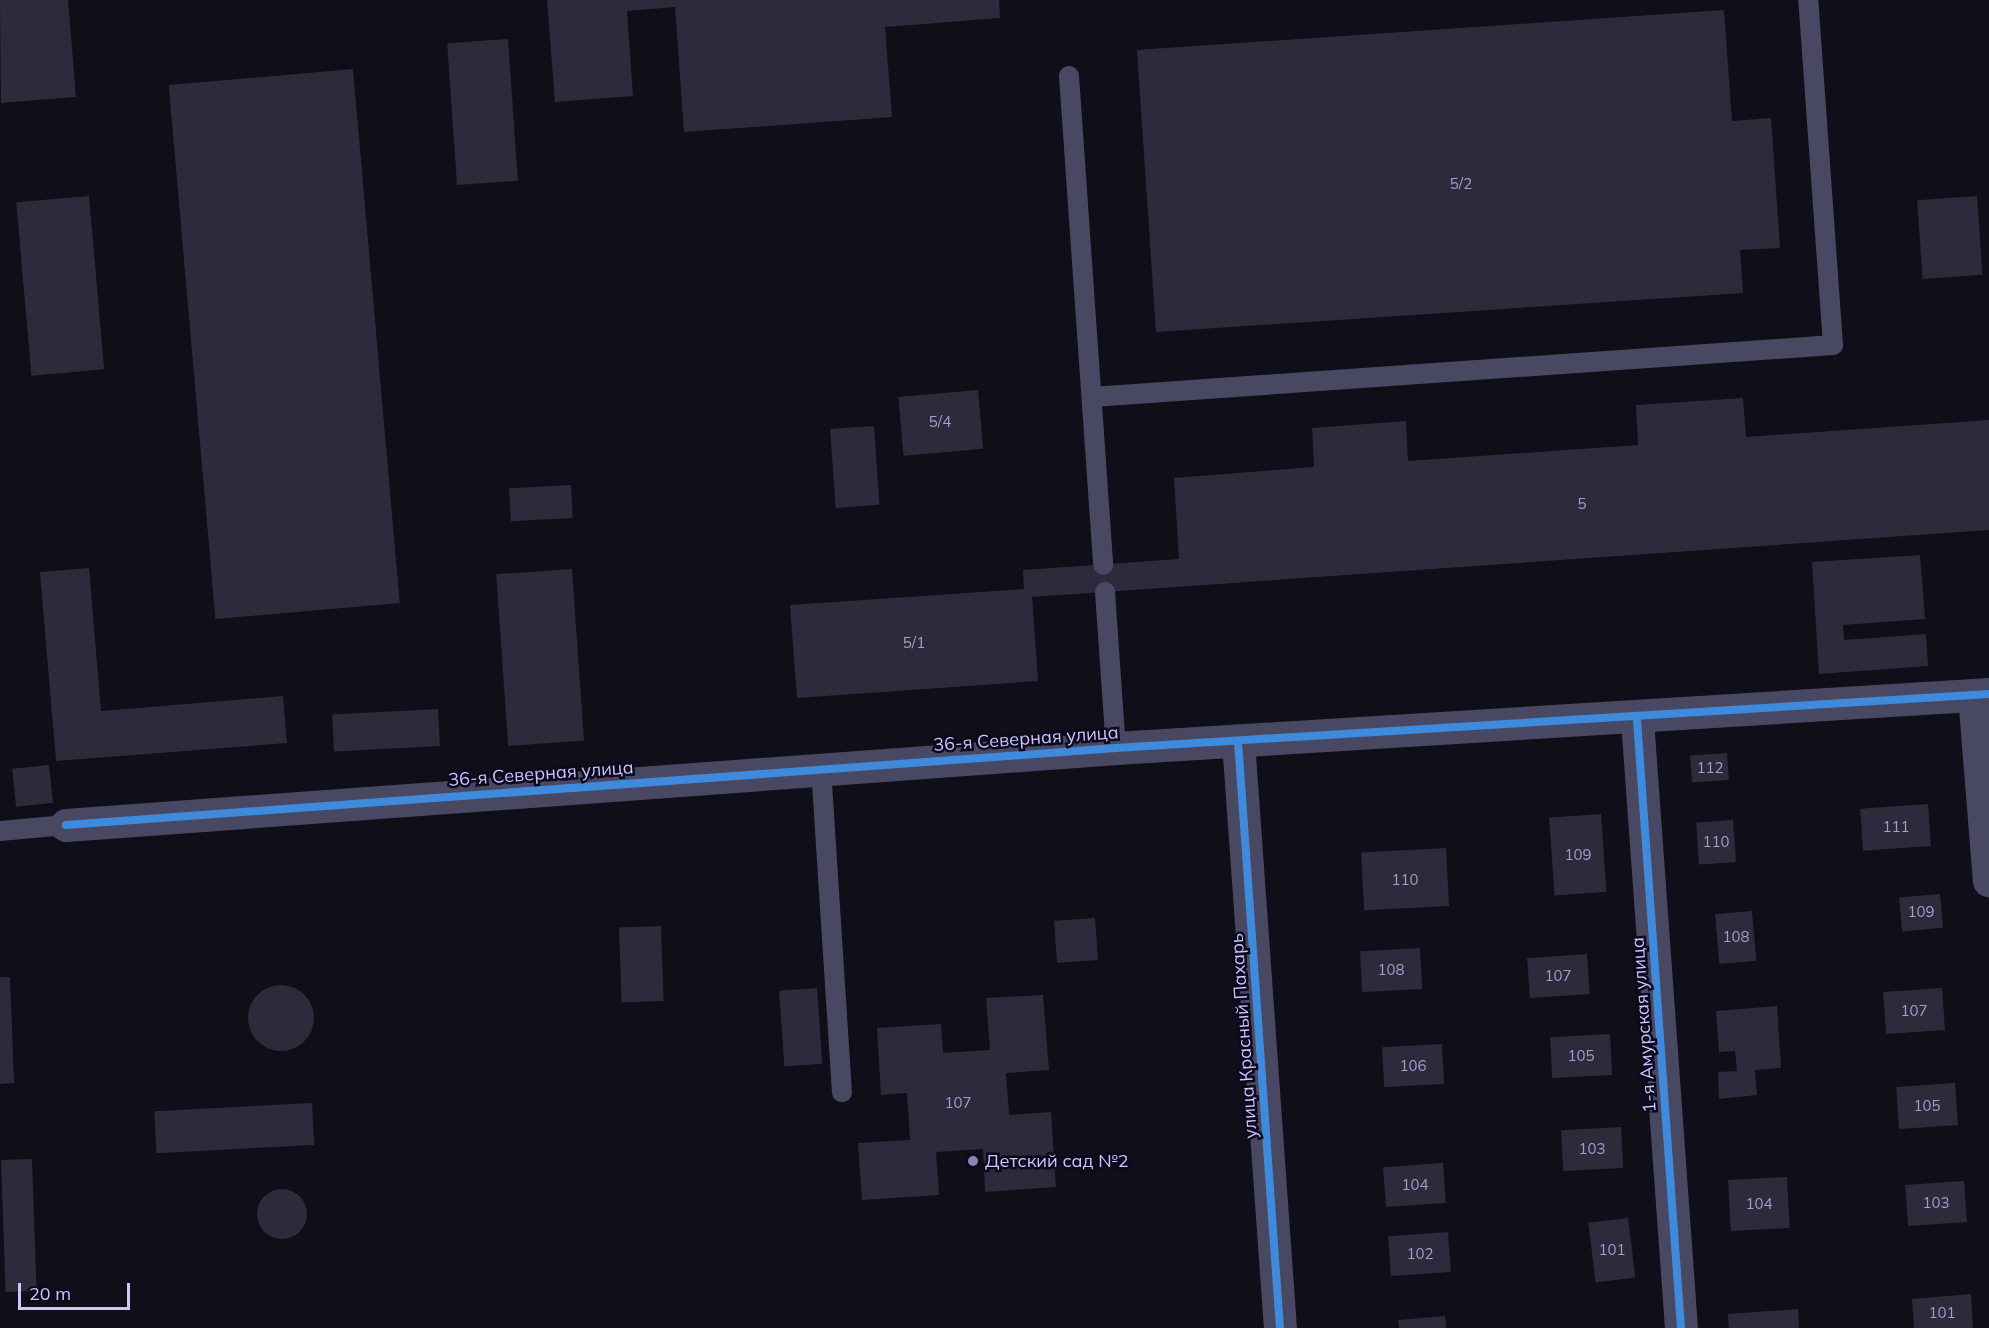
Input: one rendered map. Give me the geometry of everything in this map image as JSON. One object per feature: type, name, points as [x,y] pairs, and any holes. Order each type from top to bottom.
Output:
[{"type":"street","name":"36-я Северная улица","points":[[66,825],[821,768],[1116,748],[1637,720],[1982,695]]},
{"type":"street","points":[[1982,695],[1989,880]]},
{"type":"street","name":"1-я Амурская улица","points":[[1637,720],[1681,1328]]},
{"type":"street","name":"улица Красный Пахарь","points":[[1238,741],[1280,1328]]},
{"type":"lane","points":[[1092,397],[1833,345],[1808,0]]},
{"type":"lane","points":[[1069,76],[1104,565]]},
{"type":"lane","points":[[1105,592],[1116,748]]},
{"type":"lane","points":[[821,768],[842,1092]]},
{"type":"lane","points":[[0,831],[66,825]]},
{"type":"building","points":[[0,0],[68,0],[76,97],[1,103]]},
{"type":"building","points":[[547,0],[999,0],[1000,18],[885,27],[892,117],[684,132],[675,7],[627,11],[633,96],[555,102]]},
{"type":"building","points":[[1724,10],[1732,121],[1771,118],[1780,248],[1740,250],[1743,293],[1156,332],[1137,50]]},
{"type":"building","points":[[508,39],[518,181],[457,185],[447,43]]},
{"type":"building","points":[[353,69],[400,603],[215,619],[169,85]]},
{"type":"building","points":[[89,196],[104,369],[31,376],[16,202]]},
{"type":"building","points":[[1977,196],[1983,275],[1923,279],[1917,200]]},
{"type":"building","points":[[978,390],[983,449],[903,456],[898,397]]},
{"type":"building","points":[[1743,398],[1746,437],[1989,420],[1989,530],[1032,597],[1038,681],[797,698],[790,605],[1024,589],[1023,570],[1179,559],[1174,478],[1314,467],[1312,428],[1406,421],[1408,461],[1638,445],[1636,405]]},
{"type":"building","points":[[874,426],[880,505],[836,508],[830,429]]},
{"type":"building","points":[[571,485],[573,518],[511,521],[509,488]]},
{"type":"building","points":[[1920,555],[1925,619],[1843,625],[1844,640],[1926,634],[1928,666],[1819,674],[1812,562]]},
{"type":"building","points":[[89,568],[101,711],[283,696],[287,743],[56,761],[40,572]]},
{"type":"building","points":[[572,569],[584,741],[508,746],[496,574]]},
{"type":"building","points":[[438,709],[440,746],[334,751],[332,715]]},
{"type":"building","points":[[1727,753],[1729,780],[1692,783],[1690,756]]},
{"type":"building","points":[[49,765],[53,803],[16,807],[12,769]]},
{"type":"building","points":[[1928,804],[1931,846],[1863,851],[1860,809]]},
{"type":"building","points":[[1601,814],[1606,892],[1555,895],[1549,818]]},
{"type":"building","points":[[1733,820],[1736,862],[1699,864],[1696,823]]},
{"type":"building","points":[[1446,848],[1449,906],[1364,910],[1361,852]]},
{"type":"building","points":[[1940,894],[1943,928],[1902,931],[1899,898]]},
{"type":"building","points":[[1752,911],[1756,961],[1719,964],[1715,914]]},
{"type":"building","points":[[1095,918],[1098,960],[1057,963],[1054,921]]},
{"type":"building","points":[[661,926],[664,1001],[622,1002],[619,927]]},
{"type":"building","points":[[1420,948],[1422,989],[1362,992],[1360,951]]},
{"type":"building","points":[[1587,954],[1590,994],[1530,998],[1527,958]]},
{"type":"building","points":[[0,977],[10,977],[14,1083],[0,1084]]},
{"type":"building","points":[[281,985],[294,987],[309,1000],[314,1018],[312,1031],[299,1046],[281,1051],[268,1049],[253,1036],[248,1018],[250,1005],[263,990]]},
{"type":"building","points":[[817,988],[822,1064],[784,1066],[779,991]]},
{"type":"building","points":[[1942,988],[1945,1030],[1886,1034],[1883,992]]},
{"type":"building","points":[[1043,995],[1049,1070],[1006,1073],[1009,1115],[1051,1112],[1056,1187],[985,1192],[983,1149],[936,1152],[939,1195],[862,1200],[858,1143],[910,1140],[907,1093],[881,1095],[877,1028],[941,1024],[943,1053],[990,1050],[986,998]]},
{"type":"building","points":[[1777,1006],[1781,1068],[1755,1070],[1757,1095],[1719,1099],[1718,1072],[1737,1071],[1735,1051],[1719,1052],[1716,1011]]},
{"type":"building","points":[[1610,1034],[1612,1075],[1552,1078],[1550,1037]]},
{"type":"building","points":[[1442,1044],[1444,1084],[1384,1087],[1382,1047]]},
{"type":"building","points":[[1955,1083],[1958,1125],[1899,1129],[1896,1087]]},
{"type":"building","points":[[312,1103],[314,1145],[156,1153],[154,1111]]},
{"type":"building","points":[[1621,1127],[1623,1168],[1563,1171],[1561,1130]]},
{"type":"building","points":[[32,1159],[37,1291],[6,1292],[1,1160]]},
{"type":"building","points":[[1443,1163],[1446,1203],[1386,1207],[1383,1167]]},
{"type":"building","points":[[1787,1177],[1790,1228],[1731,1231],[1728,1180]]},
{"type":"building","points":[[1964,1181],[1967,1222],[1908,1226],[1905,1185]]},
{"type":"building","points":[[277,1189],[287,1189],[300,1196],[307,1209],[307,1219],[300,1232],[287,1239],[277,1239],[268,1235],[261,1228],[257,1219],[257,1209],[261,1200],[268,1193]]},
{"type":"building","points":[[1628,1218],[1635,1278],[1596,1282],[1588,1223]]},
{"type":"building","points":[[1448,1232],[1451,1272],[1391,1276],[1388,1236]]},
{"type":"building","points":[[1971,1294],[1973,1328],[1914,1328],[1912,1299]]},
{"type":"building","points":[[1798,1309],[1799,1328],[1729,1328],[1728,1314]]},
{"type":"building","points":[[1445,1316],[1446,1328],[1399,1328],[1398,1320]]},
{"type":"cycle path","points":[[66,825],[1116,748],[1989,694]]},
{"type":"cycle path","points":[[1637,720],[1681,1328]]},
{"type":"cycle path","points":[[1238,741],[1280,1328]]},
{"type":"place","name":"Детский сад №2","points":[[973,1161]]}]
